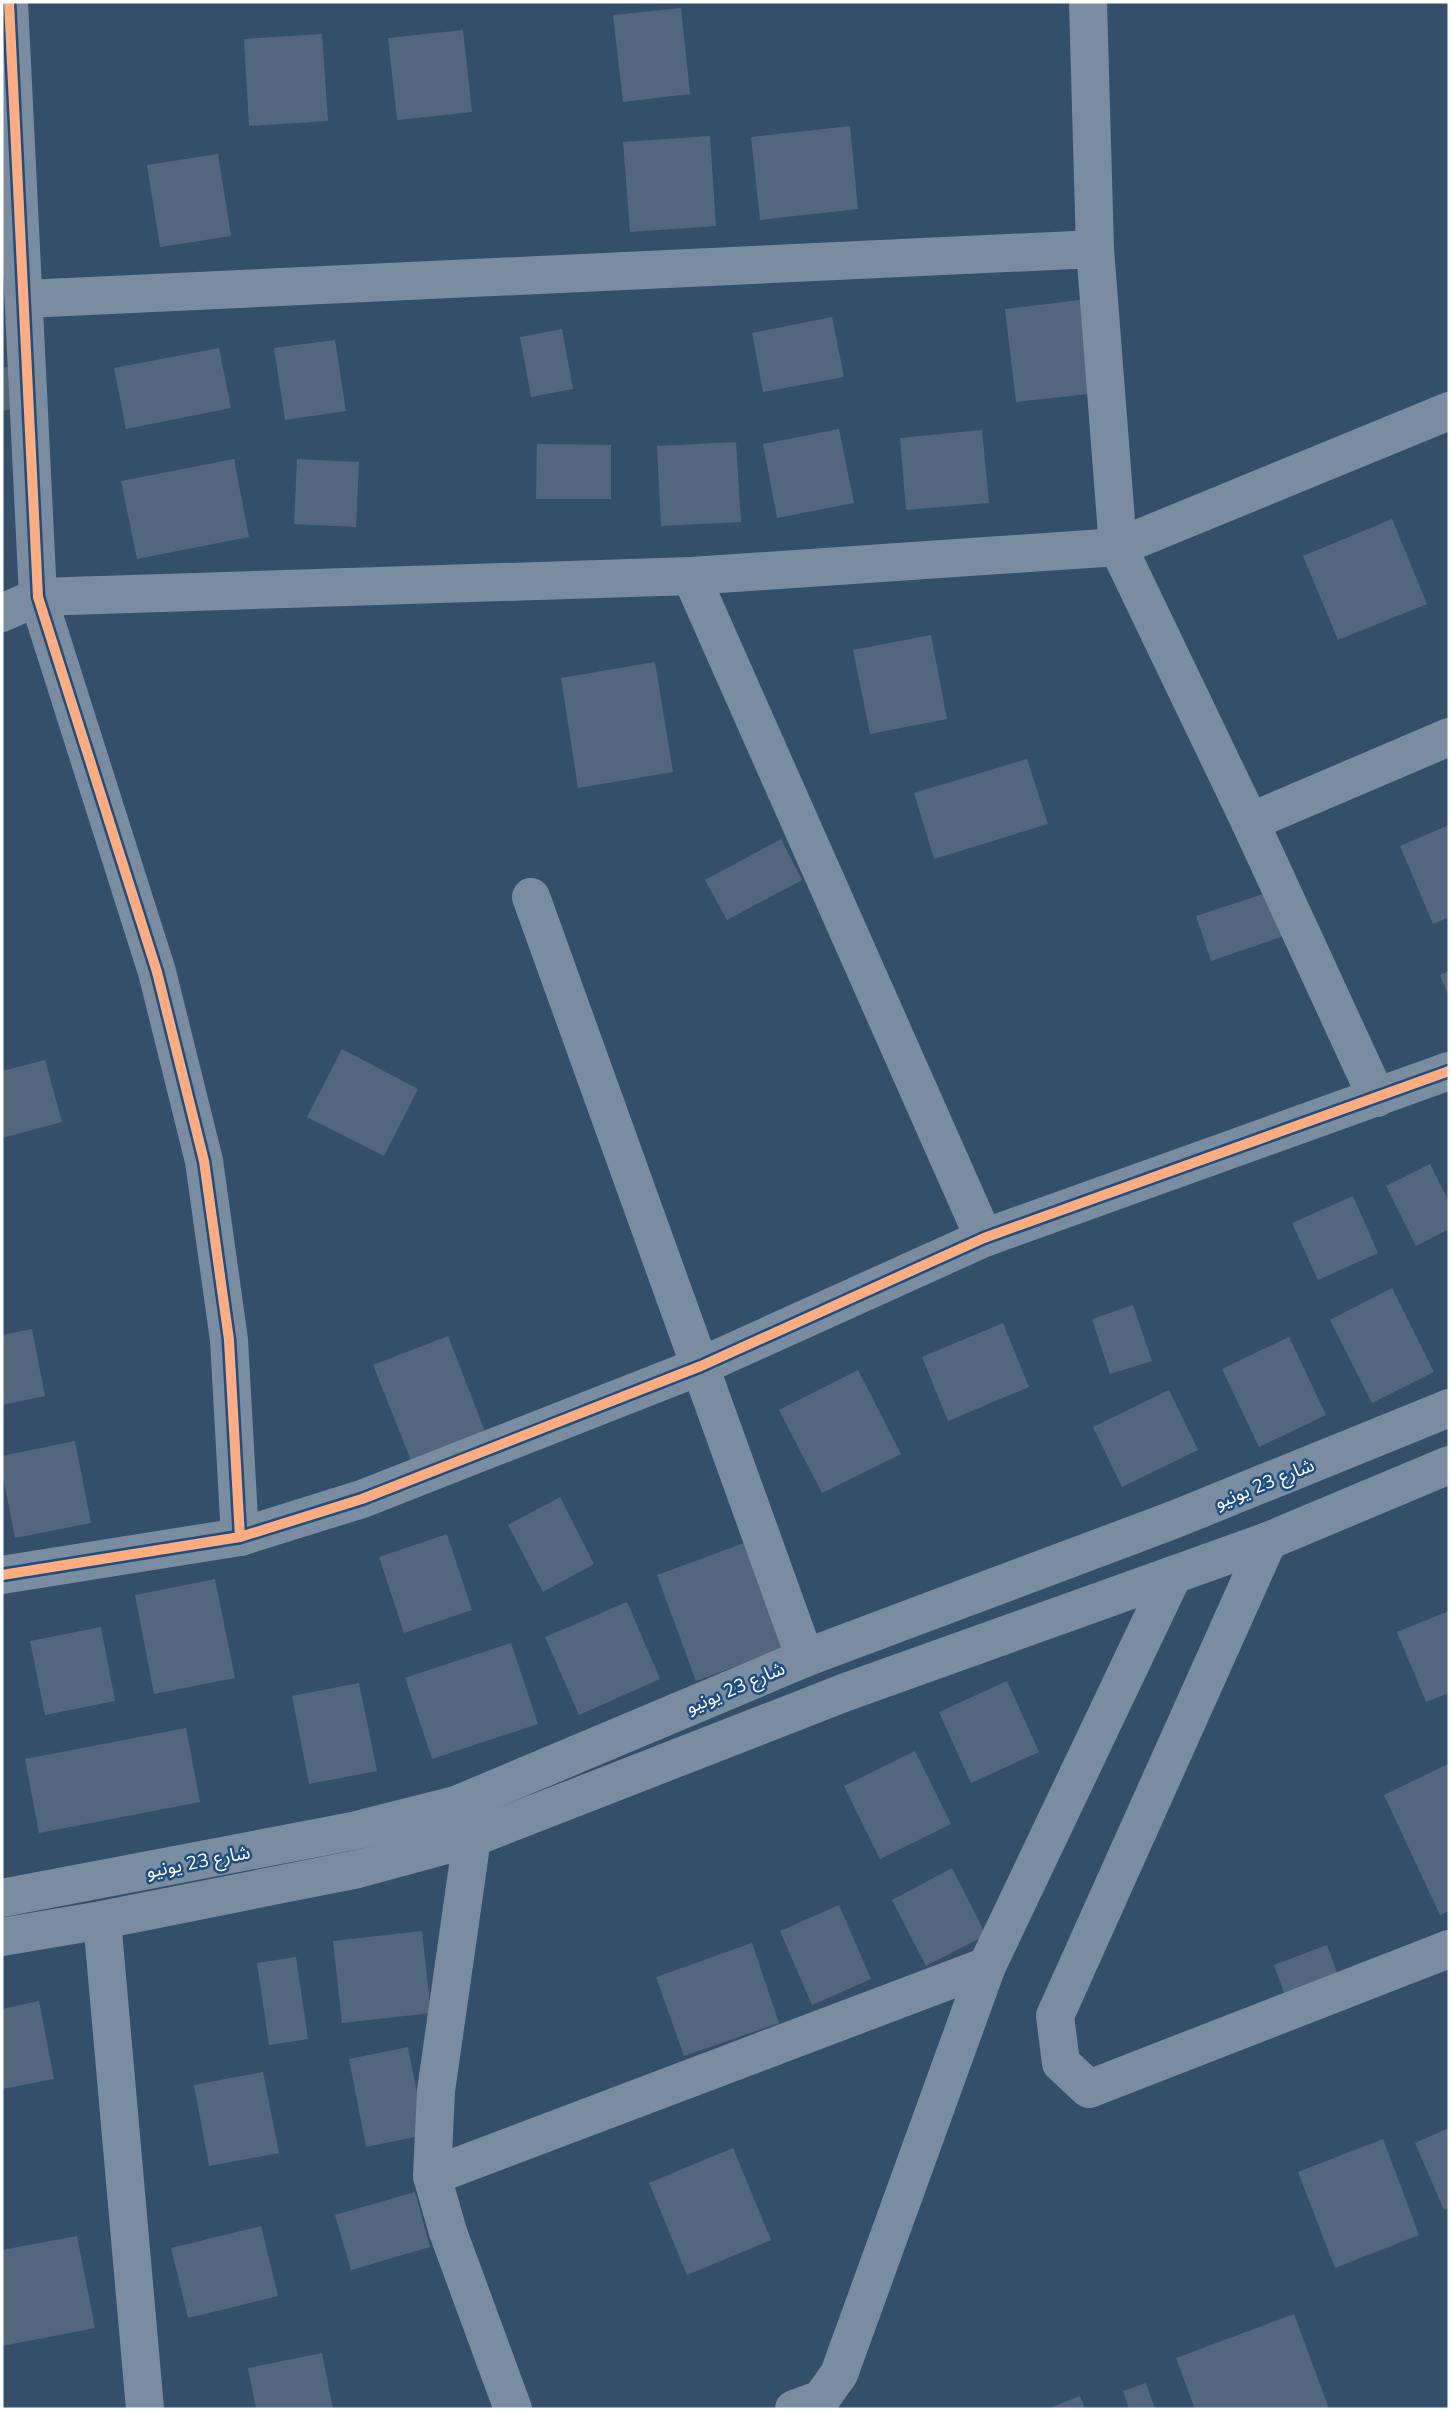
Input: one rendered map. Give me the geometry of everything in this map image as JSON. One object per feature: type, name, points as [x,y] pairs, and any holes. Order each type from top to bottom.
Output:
[{"type":"street","points":[[9,2],[38,597],[157,972],[204,1161],[229,1340],[240,1537]]},
{"type":"street","points":[[1087,2],[1096,249],[1118,547],[1250,822],[1377,1098]]},
{"type":"street","points":[[25,299],[1096,249]]},
{"type":"street","points":[[2,614],[38,597],[691,576],[1118,547],[1449,411]]},
{"type":"street","points":[[691,576],[984,1238]]},
{"type":"street","points":[[1250,822],[1449,737]]},
{"type":"street","points":[[531,897],[804,1658]]},
{"type":"street","points":[[2,1575],[240,1537],[362,1499],[701,1366],[984,1238],[1449,1070]]},
{"type":"street","name":"شارع 23 يونيو","points":[[2,1937],[358,1869],[804,1658],[1173,1520],[1449,1408]]},
{"type":"street","name":"شارع 23 يونيو","points":[[2,1898],[353,1831],[464,1821],[846,1692],[1173,1576],[1269,1541],[1449,1465]]},
{"type":"street","points":[[1269,1541],[1055,2016],[1061,2063],[1089,2089],[1449,1949]]},
{"type":"street","points":[[794,2409],[821,2399],[839,2374],[988,1966],[1173,1576]]},
{"type":"street","points":[[464,1821],[436,2091],[432,2176],[448,2232],[513,2409]]},
{"type":"street","points":[[102,1920],[145,2409]]},
{"type":"street","points":[[432,2176],[988,1966]]},
{"type":"building","points":[[681,8],[690,94],[623,102],[613,15]]},
{"type":"building","points":[[463,30],[472,112],[397,120],[388,38]]},
{"type":"building","points":[[322,34],[328,121],[249,126],[244,39]]},
{"type":"building","points":[[850,126],[858,209],[760,220],[751,137]]},
{"type":"building","points":[[710,136],[716,226],[630,232],[623,142]]},
{"type":"building","points":[[218,154],[231,236],[160,247],[147,165]]},
{"type":"building","points":[[1087,299],[1098,393],[1016,402],[1005,309]]},
{"type":"building","points":[[832,317],[844,377],[763,392],[752,333]]},
{"type":"building","points":[[562,329],[573,389],[531,397],[520,337]]},
{"type":"building","points":[[335,340],[346,411],[285,420],[274,348]]},
{"type":"building","points":[[219,348],[231,408],[126,429],[114,368]]},
{"type":"building","points":[[19,365],[26,407],[2,411],[2,368]]},
{"type":"building","points":[[839,429],[854,503],[777,518],[763,444]]},
{"type":"building","points":[[982,430],[989,503],[906,510],[900,438]]},
{"type":"building","points":[[736,442],[741,522],[661,526],[657,446]]},
{"type":"building","points":[[537,444],[611,445],[611,499],[536,499]]},
{"type":"building","points":[[234,459],[249,537],[137,559],[121,481]]},
{"type":"building","points":[[297,459],[359,462],[356,527],[294,524]]},
{"type":"building","points":[[1392,519],[1427,604],[1338,640],[1303,556]]},
{"type":"building","points":[[931,635],[947,719],[870,734],[853,650]]},
{"type":"building","points":[[655,662],[673,772],[578,788],[561,678]]},
{"type":"building","points":[[1027,759],[1048,824],[934,859],[914,793]]},
{"type":"building","points":[[1449,825],[1449,917],[1433,924],[1400,846]]},
{"type":"building","points":[[781,839],[802,880],[727,920],[705,880]]},
{"type":"building","points":[[1275,890],[1290,934],[1211,961],[1196,916]]},
{"type":"building","points":[[1449,971],[1449,997],[1440,975]]},
{"type":"building","points":[[342,1049],[418,1089],[384,1156],[307,1117]]},
{"type":"building","points":[[45,1060],[62,1122],[2,1138],[2,1071]]},
{"type":"building","points":[[1430,1164],[1449,1202],[1449,1229],[1416,1246],[1386,1186]]},
{"type":"building","points":[[1353,1196],[1378,1253],[1318,1280],[1292,1223]]},
{"type":"building","points":[[1392,1288],[1434,1372],[1372,1403],[1330,1320]]},
{"type":"building","points":[[1133,1305],[1152,1361],[1110,1374],[1092,1319]]},
{"type":"building","points":[[1003,1323],[1029,1387],[948,1421],[922,1357]]},
{"type":"building","points":[[32,1329],[45,1396],[2,1405],[2,1335]]},
{"type":"building","points":[[448,1336],[486,1434],[412,1463],[373,1365]]},
{"type":"building","points":[[1289,1337],[1326,1415],[1259,1447],[1222,1369]]},
{"type":"building","points":[[858,1370],[901,1454],[822,1493],[779,1410]]},
{"type":"building","points":[[1169,1390],[1198,1450],[1122,1487],[1093,1427]]},
{"type":"building","points":[[75,1441],[91,1523],[15,1538],[2,1471],[2,1456]]},
{"type":"building","points":[[560,1497],[594,1564],[543,1592],[508,1525]]},
{"type":"building","points":[[447,1534],[472,1610],[404,1633],[379,1557]]},
{"type":"building","points":[[747,1542],[785,1648],[696,1681],[657,1575]]},
{"type":"building","points":[[215,1579],[235,1678],[154,1694],[135,1595]]},
{"type":"building","points":[[627,1602],[660,1679],[579,1715],[545,1637]]},
{"type":"building","points":[[1449,1611],[1449,1693],[1426,1702],[1397,1632]]},
{"type":"building","points":[[101,1627],[115,1701],[45,1715],[30,1641]]},
{"type":"building","points":[[511,1643],[538,1724],[432,1759],[405,1678]]},
{"type":"building","points":[[1007,1681],[1039,1752],[971,1783],[939,1712]]},
{"type":"building","points":[[359,1683],[377,1771],[309,1784],[292,1696]]},
{"type":"building","points":[[186,1728],[200,1802],[39,1833],[25,1759]]},
{"type":"building","points":[[915,1751],[951,1824],[880,1859],[844,1786]]},
{"type":"building","points":[[1448,1764],[1449,1911],[1440,1915],[1384,1795]]},
{"type":"building","points":[[952,1868],[986,1935],[926,1966],[892,1900]]},
{"type":"building","points":[[839,1905],[871,1979],[812,2005],[780,1931]]},
{"type":"building","points":[[422,1931],[431,2013],[342,2023],[333,1941]]},
{"type":"building","points":[[752,1943],[779,2023],[684,2056],[656,1977]]},
{"type":"building","points":[[1327,1945],[1342,1986],[1289,2006],[1274,1965]]},
{"type":"building","points":[[296,1957],[308,2039],[269,2045],[257,1963]]},
{"type":"building","points":[[39,2001],[54,2079],[2,2089],[2,2009]]},
{"type":"building","points":[[408,2047],[425,2135],[366,2147],[349,2059]]},
{"type":"building","points":[[263,2072],[279,2153],[209,2166],[194,2085]]},
{"type":"building","points":[[1449,2128],[1449,2208],[1444,2210],[1415,2143]]},
{"type":"building","points":[[1383,2139],[1419,2235],[1335,2268],[1298,2172]]},
{"type":"building","points":[[733,2148],[771,2240],[687,2275],[649,2183]]},
{"type":"building","points":[[415,2192],[430,2247],[351,2270],[335,2215]]},
{"type":"building","points":[[261,2226],[278,2296],[188,2318],[171,2248]]},
{"type":"building","points":[[77,2236],[95,2328],[2,2346],[2,2250]]},
{"type":"building","points":[[1294,2314],[1329,2409],[1195,2409],[1176,2358]]},
{"type":"building","points":[[322,2353],[333,2409],[256,2409],[248,2368]]},
{"type":"building","points":[[1146,2383],[1155,2409],[1129,2409],[1123,2391]]},
{"type":"building","points":[[1080,2396],[1085,2409],[1047,2409]]},
{"type":"cycle path","points":[[9,2],[38,597],[157,972],[204,1161],[229,1340],[240,1537]]},
{"type":"cycle path","points":[[2,1575],[240,1537],[362,1499],[701,1366],[984,1238],[1449,1071]]}]
